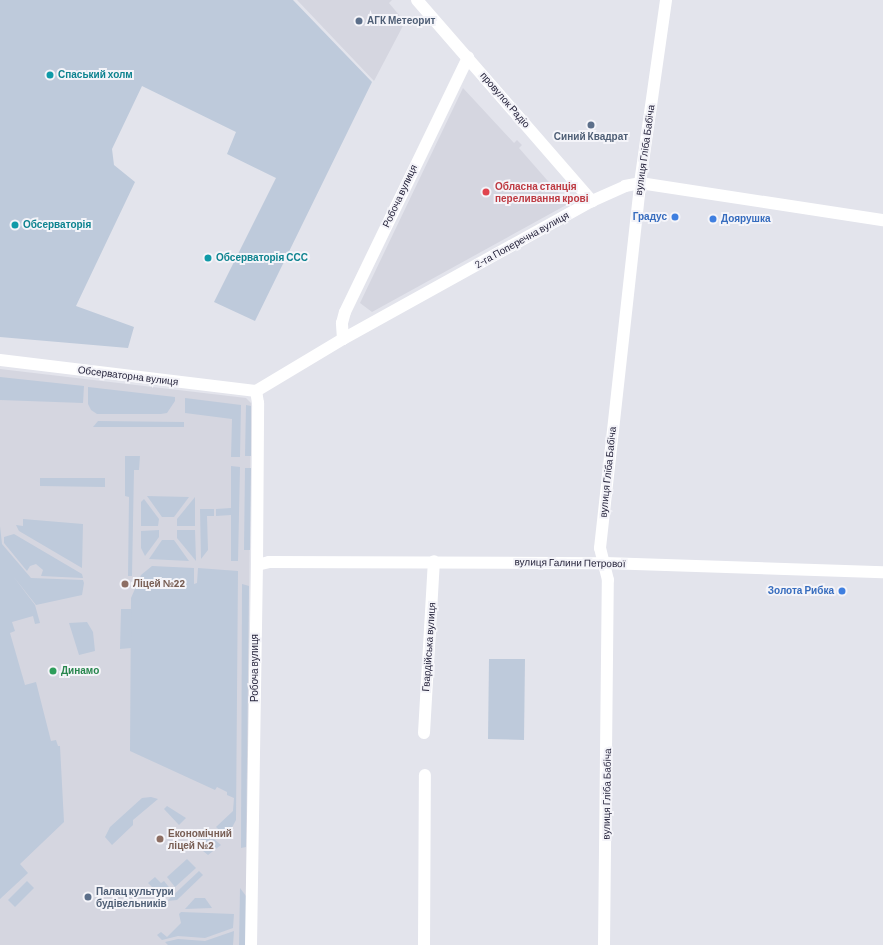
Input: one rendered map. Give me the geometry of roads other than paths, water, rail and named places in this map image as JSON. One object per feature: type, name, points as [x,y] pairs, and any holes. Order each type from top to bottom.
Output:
[{"type":"street","name":"провулок Радіо","points":[[417,0],[592,201]]},
{"type":"street","name":"вулиця Гліба Бабіча","points":[[604,945],[608,580],[605,563],[600,548],[640,183],[666,0]]},
{"type":"street","name":"Робоча вулиця","points":[[343,338],[342,322],[345,312],[468,57]]},
{"type":"street","name":"2-га Поперечна вулиця","points":[[256,391],[270,381],[343,338],[592,201],[612,191],[640,183],[883,220]]},
{"type":"street","name":"Обсерваторна вулиця","points":[[0,360],[256,391]]},
{"type":"street","name":"Робоча вулиця","points":[[251,945],[257,565],[258,403],[256,391]]},
{"type":"street","name":"вулиця Галини Петрової","points":[[257,565],[269,562],[434,561],[605,563],[883,572]]},
{"type":"street","name":"Гвардійська вулиця","points":[[424,733],[434,561]]},
{"type":"street","points":[[424,945],[425,775]]},
{"type":"place","name":"АГК Метеорит","points":[[359,21]]},
{"type":"place","name":"Спаський холм","points":[[50,75]]},
{"type":"place","name":"Синий Квадрат","points":[[591,125]]},
{"type":"place","name":"Обласна станція переливання крові","points":[[486,192]]},
{"type":"place","name":"Градус","points":[[675,217]]},
{"type":"place","name":"Доярушка","points":[[713,219]]},
{"type":"place","name":"Обсерваторія","points":[[15,225]]},
{"type":"place","name":"Обсерваторія ССС","points":[[208,258]]},
{"type":"place","name":"Ліцей №22","points":[[125,584]]},
{"type":"place","name":"Золота Рибка","points":[[842,591]]},
{"type":"place","name":"Динамо","points":[[53,671]]},
{"type":"place","name":"Економічний ліцей №2","points":[[160,839]]},
{"type":"place","name":"Палац культури будівельників","points":[[88,897]]}]
